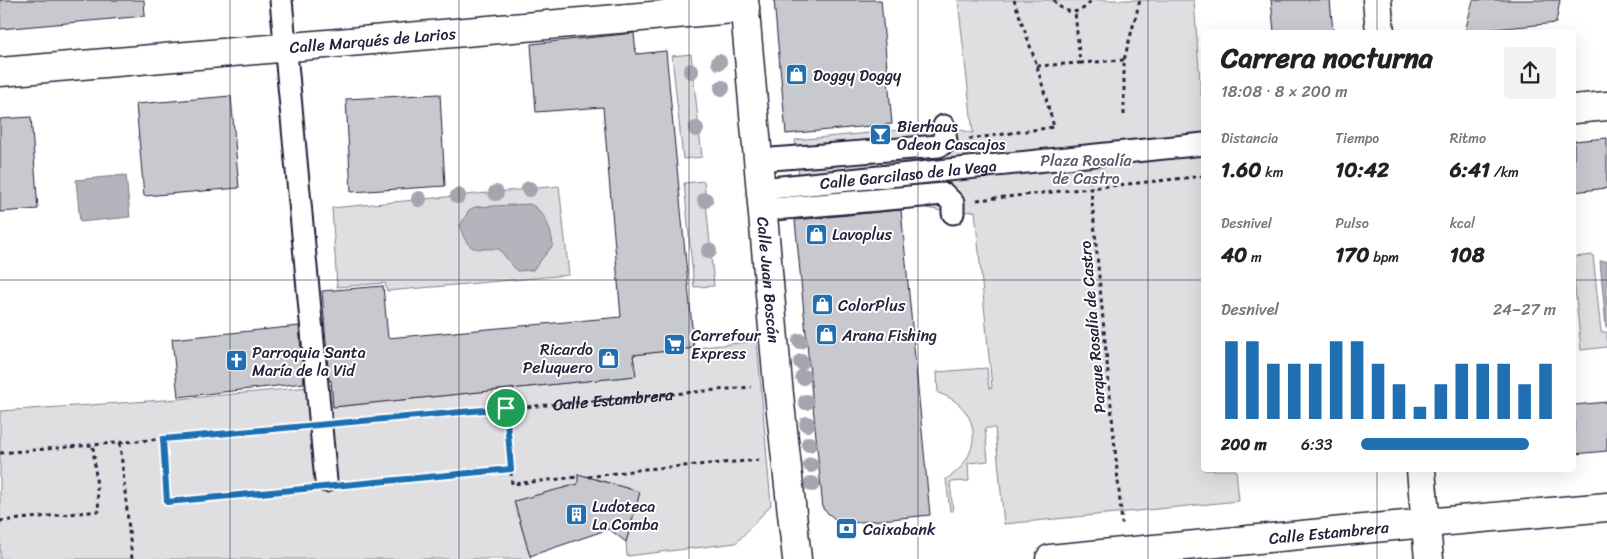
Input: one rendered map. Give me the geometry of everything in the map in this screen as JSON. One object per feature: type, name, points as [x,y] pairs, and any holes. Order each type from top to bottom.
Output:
[{"type":"street","points":[[281,0],[326,484]]},
{"type":"street","points":[[1377,0],[1380,30]]},
{"type":"street","name":"Calle Marqués de Larios","points":[[0,72],[285,48],[744,4]]},
{"type":"street","name":"Calle Juan Boscán","points":[[744,4],[778,385],[796,559]]},
{"type":"street","points":[[1576,109],[1607,106]]},
{"type":"street","name":"Calle Garcilaso de la Vega","points":[[759,160],[939,146],[945,134]]},
{"type":"street","name":"Calle Garcilaso de la Vega","points":[[762,199],[1087,156],[1201,144]]},
{"type":"street","name":"Calle Garcilaso de la Vega","points":[[762,199],[944,194],[953,208]]},
{"type":"street","points":[[1421,472],[1429,559]]},
{"type":"street","name":"Calle Estambrera","points":[[1050,559],[1426,523],[1607,508]]},
{"type":"path","points":[[945,134],[1054,127],[1037,66],[1014,0]]},
{"type":"path","points":[[1054,0],[1058,7],[1064,11],[1076,12],[1084,9],[1092,0]]},
{"type":"path","points":[[1124,115],[1124,60],[1140,0]]},
{"type":"path","points":[[1076,12],[1080,63]]},
{"type":"path","points":[[1037,66],[1124,60]]},
{"type":"path","name":"Parque Rosalía de Castro","points":[[1087,156],[1092,188],[1122,524]]},
{"type":"path","points":[[953,208],[1092,188],[1201,176]]},
{"type":"path","name":"Calle Estambrera","points":[[0,453],[778,385]]},
{"type":"path","points":[[506,408],[512,484],[578,477]]},
{"type":"path","points":[[163,439],[167,502],[326,484],[511,469]]},
{"type":"path","points":[[120,443],[132,559]]},
{"type":"path","points":[[0,521],[99,511],[93,445]]},
{"type":"path","points":[[588,477],[645,470],[786,458]]},
{"type":"green space","name":"Plaza Rosalía de Castro","points":[[958,0],[1194,0],[1201,96],[1201,472],[1236,472],[1239,501],[1004,524],[995,428],[985,428],[988,461],[968,463],[969,481],[950,482],[953,511],[950,511],[946,479],[958,470],[967,458],[972,446],[973,433],[964,409],[953,400],[938,393],[937,372],[987,368],[989,388],[992,388],[975,211],[953,213],[900,203],[803,212],[795,140],[944,126],[973,133]]},
{"type":"green space","points":[[691,54],[702,157],[683,159],[672,56]]},
{"type":"green space","points":[[704,181],[714,286],[694,287],[684,183]]},
{"type":"green space","points":[[559,186],[569,275],[387,291],[385,283],[337,287],[332,208]]},
{"type":"green space","points":[[1593,255],[1601,332],[1607,332],[1607,347],[1581,350],[1576,298],[1576,257]]},
{"type":"green space","points":[[757,341],[771,505],[736,543],[627,556],[626,542],[640,492],[578,474],[579,484],[514,502],[531,559],[0,559],[0,411],[179,399],[332,385],[334,407],[635,376],[633,355]]},
{"type":"shaded area","points":[[126,175],[130,217],[80,222],[76,180]]},
{"type":"shaded area","points":[[530,204],[540,211],[546,221],[553,245],[533,270],[517,271],[499,249],[473,248],[466,241],[460,226],[469,210],[475,207]]},
{"type":"shaded area","points":[[1600,261],[1607,261],[1607,327],[1606,327]]},
{"type":"building","points":[[0,0],[144,0],[145,16],[0,29]]},
{"type":"building","points":[[774,0],[881,0],[892,124],[786,134]]},
{"type":"building","points":[[1271,0],[1330,0],[1333,30],[1274,30]]},
{"type":"building","points":[[1473,0],[1560,0],[1556,23],[1485,30],[1466,30]]},
{"type":"building","points":[[634,33],[636,54],[666,51],[694,348],[633,355],[636,376],[333,407],[331,380],[329,381],[322,291],[383,286],[388,338],[621,317],[603,107],[536,112],[531,44]]},
{"type":"building","points":[[440,94],[445,186],[351,192],[346,99]]},
{"type":"building","points":[[231,96],[239,188],[144,196],[136,104]]},
{"type":"building","points":[[31,117],[38,209],[0,212],[0,119]]},
{"type":"building","points":[[1607,138],[1607,188],[1576,192],[1576,141]]},
{"type":"building","points":[[901,210],[930,515],[841,524],[823,509],[795,220]]},
{"type":"building","name":"Parroquia Santa María de la Vid","points":[[299,326],[304,383],[178,397],[172,339]]},
{"type":"building","points":[[1607,402],[1607,451],[1576,454],[1576,405]]},
{"type":"building","name":"Ludoteca La Comba","points":[[578,474],[640,492],[626,542],[609,529],[530,556],[514,501],[578,484]]},
{"type":"place","name":"Doggy Doggy","points":[[797,75]]},
{"type":"place","name":"Bierhaus Odeon Cascajos","points":[[881,135]]},
{"type":"place","name":"Lavoplus","points":[[816,234]]},
{"type":"place","name":"ColorPlus","points":[[822,305]]},
{"type":"place","name":"Arana Fishing","points":[[826,335]]},
{"type":"place","name":"Carrefour Express","points":[[675,344]]},
{"type":"place","name":"Ricardo Peluquero","points":[[609,358]]},
{"type":"place","name":"Parroquia Santa María de la Vid","points":[[236,361]]},
{"type":"place","name":"Ludoteca La Comba","points":[[576,515]]},
{"type":"place","name":"Caixabank","points":[[847,529]]},
{"type":"route","points":[[506,408],[511,469],[167,502],[163,439],[506,408]]}]
